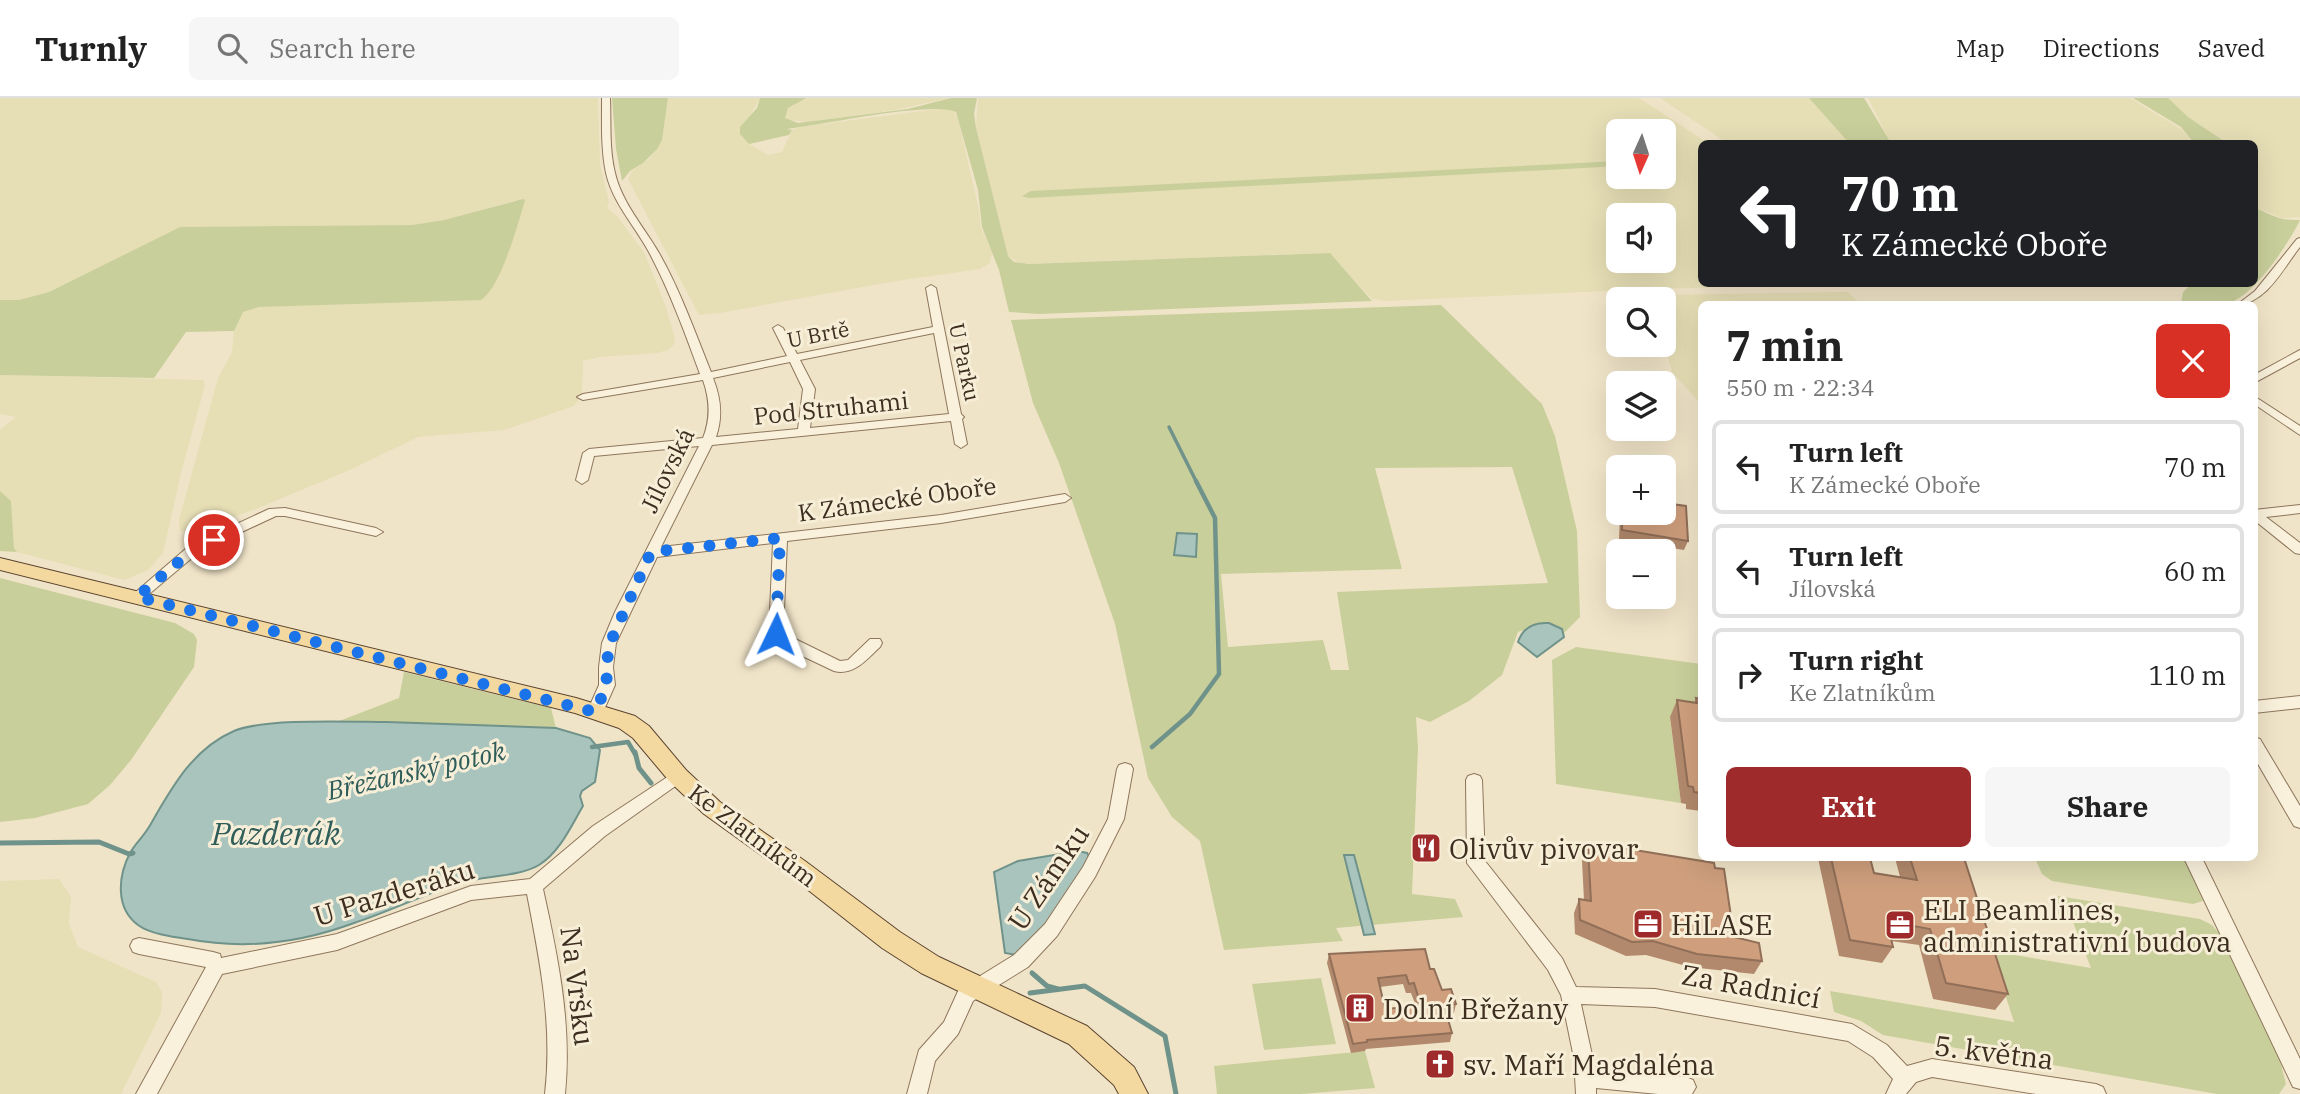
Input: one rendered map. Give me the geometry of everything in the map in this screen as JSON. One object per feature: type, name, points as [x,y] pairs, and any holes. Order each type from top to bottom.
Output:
[{"type":"main road","name":"Ke Zlatníkům","points":[[0,564],[627,722],[641,732],[678,776],[712,808],[797,868],[891,940],[930,965],[1078,1035],[1124,1076],[1134,1094]]},
{"type":"street","name":"Jílovská","points":[[595,712],[607,685],[606,667],[610,643],[651,552],[708,441],[715,423],[716,404],[687,324],[655,254],[619,197],[611,175],[606,98]]},
{"type":"street","points":[[2247,301],[2259,293],[2300,241]]},
{"type":"street","name":"U Parku","points":[[931,288],[937,329],[958,417],[961,444]]},
{"type":"street","points":[[778,328],[809,389],[804,432]]},
{"type":"street","name":"U Brtě","points":[[583,397],[706,376],[937,329]]},
{"type":"street","points":[[2258,378],[2300,353]]},
{"type":"street","points":[[2258,403],[2300,431]]},
{"type":"street","name":"Pod Struhami","points":[[582,480],[589,453],[958,417]]},
{"type":"street","name":"K Zámecké Oboře","points":[[651,552],[941,519],[1065,498]]},
{"type":"street","points":[[2258,514],[2300,509]]},
{"type":"street","points":[[137,597],[194,549],[274,512],[285,512],[376,532]]},
{"type":"street","points":[[2258,517],[2300,550]]},
{"type":"street","points":[[780,538],[776,634],[782,640],[839,667],[853,664],[875,643]]},
{"type":"street","points":[[2258,707],[2300,702]]},
{"type":"street","points":[[2258,750],[2300,821]]},
{"type":"street","name":"U Zámku","points":[[986,992],[1051,930],[1089,872],[1116,819],[1125,769]]},
{"type":"street","points":[[534,886],[599,831],[678,776]]},
{"type":"street","points":[[1474,780],[1476,863],[1555,964],[1570,995],[1584,1058],[1586,1086],[1686,1087]]},
{"type":"street","points":[[2194,861],[2300,1080]]},
{"type":"street","name":"U Pazderáku","points":[[216,967],[337,942],[471,893],[534,886]]},
{"type":"street","name":"Na Vršku","points":[[534,886],[550,961],[561,1059],[555,1094]]},
{"type":"street","points":[[139,946],[213,960],[216,967],[146,1094]]},
{"type":"street","points":[[917,1094],[926,1057],[951,1028],[966,995],[986,992]]},
{"type":"street","name":"Za Radnicí","points":[[1570,995],[1655,998],[1852,1032],[1880,1051],[1900,1086]]},
{"type":"street","name":"5. května","points":[[1900,1086],[1919,1070],[1932,1068],[2096,1094]]},
{"type":"shaded area","points":[[0,98],[598,98],[600,164],[609,202],[607,208],[617,216],[644,252],[666,307],[674,344],[668,350],[657,353],[600,357],[583,361],[582,395],[574,406],[504,430],[418,437],[352,469],[256,509],[196,530],[180,531],[179,520],[218,378],[232,352],[234,329],[243,312],[259,307],[309,304],[517,200],[444,220],[412,225],[180,227],[49,292],[19,300],[0,300]]},
{"type":"shaded area","points":[[668,98],[760,98],[740,134],[749,144],[768,155],[782,152],[792,130],[800,127],[945,108],[953,110],[958,119],[981,228],[992,252],[990,263],[980,269],[699,315],[628,179],[632,171],[649,159],[662,140]]},
{"type":"shaded area","points":[[806,98],[949,98],[895,110],[806,122],[788,120],[785,117],[789,106]]},
{"type":"shaded area","points":[[978,98],[1639,98],[1671,119],[1606,119],[1606,189],[1676,189],[1676,122],[1703,140],[1698,140],[1698,287],[1726,287],[1676,288],[1606,287],[1606,291],[1385,301],[1372,299],[1329,253],[1021,264],[1008,256],[976,128]]},
{"type":"shaded area","points":[[1660,98],[1809,98],[1846,140],[1723,140]]},
{"type":"shaded area","points":[[1868,98],[2130,98],[2181,129],[2191,140],[1889,140]]},
{"type":"shaded area","points":[[2168,98],[2300,98],[2300,217],[2282,218],[2258,209],[2258,140],[2223,140],[2188,117]]},
{"type":"shaded area","points":[[1848,292],[1858,301],[1698,301],[1698,401],[1676,376],[1676,371],[1672,371],[1668,357],[1676,357],[1676,295]]},
{"type":"shaded area","points":[[0,375],[203,380],[205,385],[163,553],[148,570],[124,580],[17,552],[14,548],[11,501],[0,491],[0,430],[16,417],[0,414]]},
{"type":"shaded area","points":[[59,879],[71,897],[69,924],[78,947],[156,982],[162,992],[161,1013],[121,1094],[0,1094],[0,881]]},
{"type":"green space","points":[[612,98],[668,98],[662,140],[657,149],[622,181],[616,149]]},
{"type":"green space","points":[[760,98],[806,98],[788,108],[785,118],[798,123],[908,109],[951,98],[977,98],[974,114],[976,128],[1008,256],[1014,262],[1028,264],[1330,253],[1372,301],[1040,314],[1009,312],[999,270],[982,227],[978,190],[956,112],[927,109],[857,118],[787,129],[792,130],[789,135],[749,144],[740,134],[740,127],[757,108]]},
{"type":"green space","points":[[1809,98],[1864,98],[1889,140],[1846,140]]},
{"type":"green space","points":[[2133,98],[2168,98],[2188,117],[2222,140],[2192,140],[2181,127]]},
{"type":"green space","points":[[1606,162],[1606,167],[1029,198],[1022,196],[1031,191]]},
{"type":"green space","points":[[525,200],[518,224],[502,269],[481,300],[259,307],[243,312],[234,331],[186,332],[154,378],[0,375],[0,300],[19,300],[49,292],[180,227],[412,225],[444,220]]},
{"type":"green space","points":[[2258,209],[2281,218],[2300,220],[2258,282]]},
{"type":"green space","points":[[2188,287],[2252,287],[2233,301],[2182,301],[2183,292]]},
{"type":"green space","points":[[1441,305],[1542,404],[1555,436],[1577,531],[1580,617],[1564,633],[1562,629],[1546,622],[1518,632],[1502,675],[1469,701],[1430,722],[1416,717],[1418,748],[1412,894],[1455,899],[1463,917],[1336,928],[1343,941],[1224,950],[1200,841],[1172,817],[1148,778],[1115,624],[1059,463],[1033,403],[1011,320]],"holes":[[[1512,467],[1548,583],[1337,592],[1349,670],[1331,670],[1323,640],[1228,647],[1221,574],[1402,569],[1375,468]]]},
{"type":"green space","points":[[0,491],[11,501],[14,548],[17,552],[0,551]]},
{"type":"green space","points":[[0,578],[175,623],[194,634],[197,640],[194,667],[131,760],[110,785],[88,804],[35,818],[0,822]]},
{"type":"green space","points":[[1576,647],[1698,664],[1698,717],[1670,718],[1681,803],[1556,784],[1552,660]]},
{"type":"green space","points":[[404,672],[551,708],[556,728],[334,723],[399,698]]},
{"type":"green space","points":[[2036,861],[2186,861],[2203,901],[2193,904],[2052,881],[2042,874]]},
{"type":"green space","points":[[2053,897],[2200,919],[2212,925],[2219,933],[2280,1060],[2286,1084],[2279,1094],[2217,1094],[1883,1035],[1861,1021],[1834,1012],[1830,991],[2014,1022],[1991,951],[2091,968],[2071,917],[2056,914]]},
{"type":"green space","points":[[1321,978],[1336,1044],[1264,1050],[1252,984]]},
{"type":"green space","points":[[1365,1051],[1375,1088],[1301,1094],[1217,1094],[1214,1066]]},
{"type":"water","points":[[1177,533],[1197,534],[1196,557],[1174,555]]},
{"type":"water","points":[[1549,623],[1562,629],[1564,637],[1537,657],[1518,642],[1530,626]]},
{"type":"water","name":"Pazderák","points":[[387,722],[556,728],[590,738],[600,750],[595,782],[582,791],[580,796],[583,806],[564,838],[546,860],[532,869],[463,882],[334,930],[272,943],[209,942],[149,931],[138,925],[125,910],[121,881],[132,850],[147,831],[174,785],[206,748],[234,731],[266,724]]},
{"type":"water","points":[[1078,851],[1087,853],[1090,858],[1052,920],[1016,955],[1005,953],[994,872],[1018,861]]},
{"type":"water","points":[[1344,855],[1354,855],[1375,934],[1364,935]]},
{"type":"building","points":[[1676,505],[1686,506],[1688,541],[1622,530],[1622,525],[1676,525]]},
{"type":"building","points":[[1696,698],[1698,698],[1698,793],[1688,786],[1677,700],[1697,703]]},
{"type":"building","name":"HiLASE","points":[[1604,845],[1714,863],[1715,868],[1724,869],[1734,937],[1759,943],[1762,961],[1697,954],[1653,941],[1632,942],[1580,920],[1579,899],[1591,901],[1588,847],[1604,849]]},
{"type":"building","name":"ELI Beamlines, administrativní budova","points":[[1832,861],[1871,861],[1874,873],[1917,880],[1911,861],[1965,861],[2008,994],[1946,983],[1930,929],[1887,921],[1893,947],[1850,940]]},
{"type":"building","name":"Dolní Břežany","points":[[1425,949],[1430,969],[1434,969],[1442,990],[1451,989],[1456,1004],[1444,1006],[1452,1033],[1367,1040],[1353,1044],[1329,954]],"holes":[[[1406,975],[1409,984],[1414,983],[1421,1006],[1385,1009],[1378,978]]]},
{"type":"waterway","points":[[1169,427],[1196,481]]},
{"type":"waterway","points":[[1152,747],[1190,714],[1219,674],[1215,518],[1196,481]]},
{"type":"waterway","name":"Břežanský potok","points":[[592,747],[628,742],[635,754]]},
{"type":"waterway","name":"Břežanský potok","points":[[635,752],[639,768],[651,783]]},
{"type":"waterway","points":[[1076,854],[1085,840]]},
{"type":"waterway","name":"Břežanský potok","points":[[0,843],[99,842],[129,854],[133,853]]},
{"type":"waterway","points":[[1032,973],[1047,986],[1058,989]]},
{"type":"waterway","name":"Břežanský potok","points":[[1030,993],[1085,986],[1165,1036],[1176,1094]]},
{"type":"place","name":"Olivův pivovar","points":[[1426,848]]},
{"type":"place","name":"HiLASE","points":[[1648,924]]},
{"type":"place","name":"ELI Beamlines, administrativní budova","points":[[1900,925]]},
{"type":"place","name":"Dolní Břežany","points":[[1360,1008]]},
{"type":"place","name":"sv. Maří Magdaléna","points":[[1440,1064]]},
{"type":"route","points":[[214,540],[194,549],[137,597],[595,712],[607,685],[606,667],[610,643],[651,552],[780,538],[776,634]]}]
